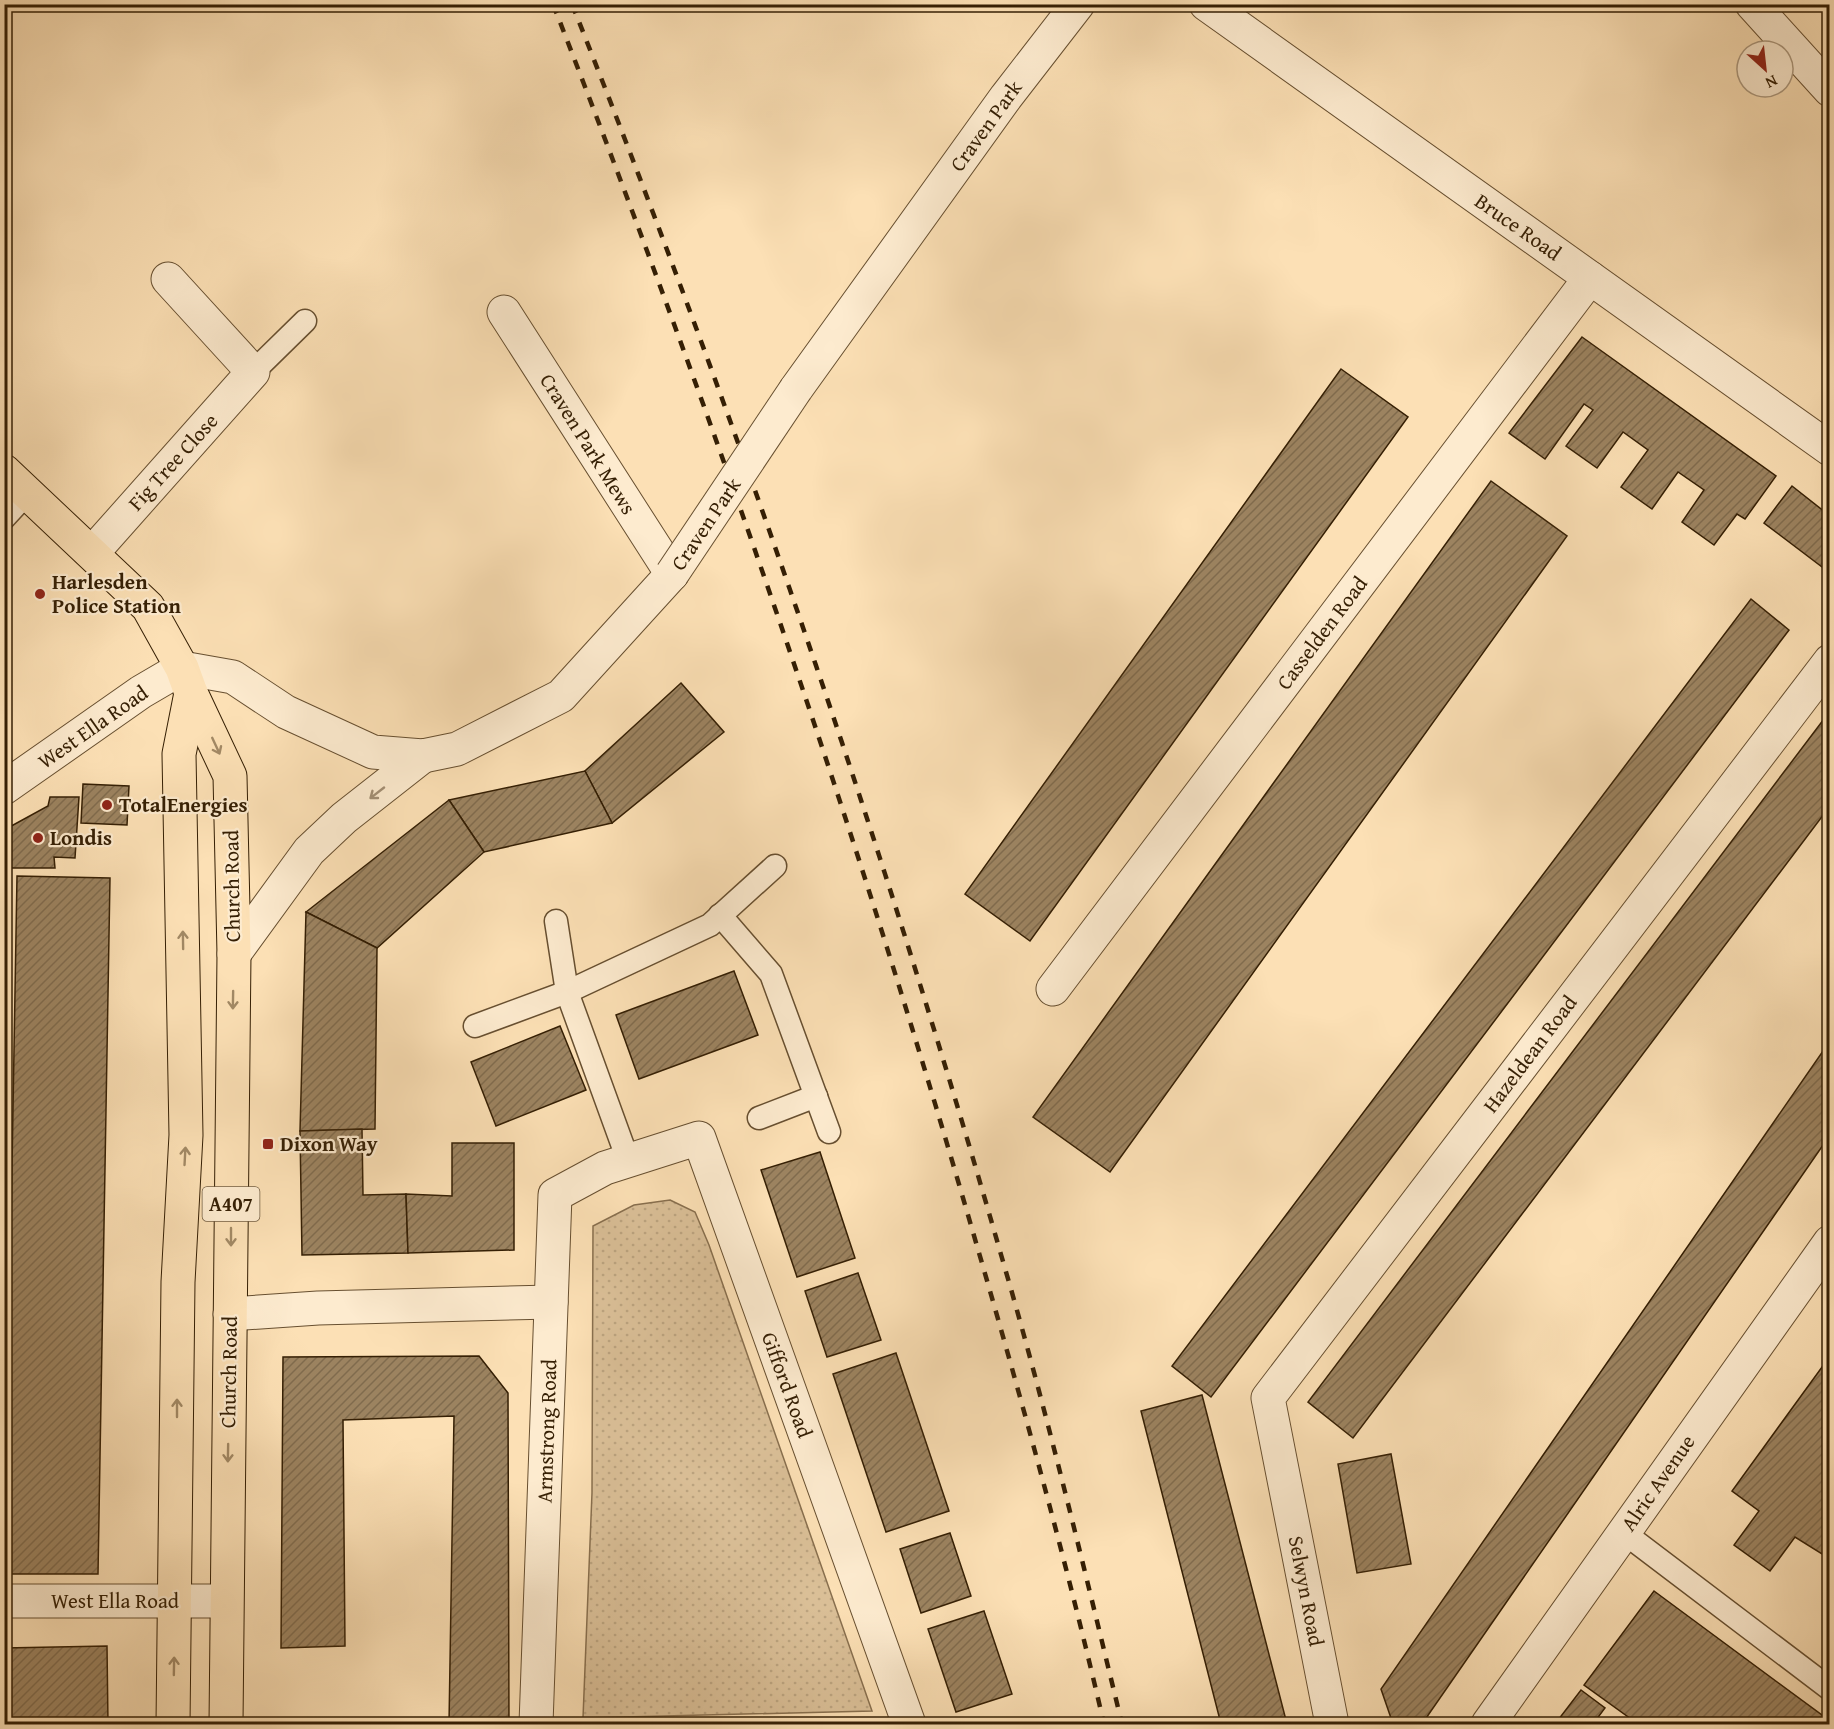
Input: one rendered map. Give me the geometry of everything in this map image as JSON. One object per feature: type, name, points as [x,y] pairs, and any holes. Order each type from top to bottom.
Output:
[{"type":"main road","name":"A407","points":[[17,481],[148,607],[186,680],[179,754],[186,1135],[178,1282],[173,1725]]},
{"type":"main road","name":"Church Road","points":[[186,680],[230,776],[234,954],[226,1725]]},
{"type":"street","name":"Craven Park","points":[[186,680],[233,677],[286,712],[373,752],[423,756],[457,748],[561,696],[672,574],[796,389],[1006,97],[1078,4]]},
{"type":"street","name":"Bruce Road","points":[[1206,4],[1830,449]]},
{"type":"street","points":[[1752,4],[1830,90]]},
{"type":"street","name":"Casselden Road","points":[[1053,988],[1590,278]]},
{"type":"street","points":[[168,279],[253,372]]},
{"type":"street","name":"Craven Park Mews","points":[[504,312],[672,574]]},
{"type":"street","name":"Fig Tree Close","points":[[93,552],[253,372]]},
{"type":"street","name":"Hazeldean Road","points":[[1280,1457],[1268,1398],[1830,661]]},
{"type":"street","name":"West Ella Road","points":[[4,788],[141,692],[186,680]]},
{"type":"street","points":[[234,954],[309,851],[344,818],[423,756]]},
{"type":"street","name":"Gifford Road","points":[[617,1164],[699,1138],[909,1725]]},
{"type":"street","name":"Armstrong Road","points":[[536,1725],[555,1195],[617,1164]]},
{"type":"street","name":"Alric Avenue","points":[[1488,1725],[1830,1242]]},
{"type":"street","points":[[230,1314],[318,1308],[551,1302]]},
{"type":"street","name":"Selwyn Road","points":[[1280,1457],[1332,1725]]},
{"type":"street","name":"West Ella Road","points":[[4,1601],[226,1601]]},
{"type":"lane","name":"Fig Tree Close","points":[[253,372],[305,321]]},
{"type":"lane","points":[[4,518],[17,481]]},
{"type":"lane","points":[[475,1026],[567,992],[710,925],[775,866]]},
{"type":"lane","points":[[720,915],[771,974],[829,1132]]},
{"type":"lane","points":[[556,921],[567,992],[617,1164]]},
{"type":"lane","points":[[759,1118],[816,1096]]},
{"type":"lane","points":[[1623,1532],[1830,1689]]},
{"type":"shaded area","points":[[670,1200],[695,1212],[709,1245],[872,1711],[583,1718],[592,1493],[593,1226],[634,1205]]},
{"type":"building","points":[[1582,337],[1776,476],[1745,519],[1737,514],[1714,545],[1682,522],[1704,490],[1678,472],[1652,509],[1621,487],[1648,450],[1623,432],[1597,468],[1566,446],[1593,410],[1584,404],[1545,459],[1509,433]]},
{"type":"building","points":[[1341,369],[1408,417],[1030,941],[965,894]]},
{"type":"building","points":[[1491,481],[1567,536],[1110,1172],[1033,1117]]},
{"type":"building","points":[[1792,486],[1830,516],[1830,573],[1764,523]]},
{"type":"building","points":[[1751,599],[1789,630],[1211,1397],[1172,1366]]},
{"type":"building","points":[[681,683],[724,732],[612,823],[585,771]]},
{"type":"building","points":[[1830,711],[1830,806],[1353,1438],[1308,1402]]},
{"type":"building","points":[[585,771],[612,823],[484,852],[449,800]]},
{"type":"building","points":[[83,784],[129,786],[127,825],[81,823]]},
{"type":"building","points":[[50,797],[79,797],[75,858],[54,857],[55,868],[4,868],[4,830],[48,806]]},
{"type":"building","points":[[449,800],[484,852],[377,948],[306,912]]},
{"type":"building","points":[[17,876],[110,878],[98,1574],[5,1574]]},
{"type":"building","points":[[306,912],[377,948],[375,1129],[300,1131]]},
{"type":"building","points":[[734,971],[758,1035],[639,1079],[616,1015]]},
{"type":"building","points":[[560,1026],[586,1090],[496,1126],[471,1062]]},
{"type":"building","points":[[1830,1041],[1830,1135],[1422,1724],[1393,1724],[1381,1689]]},
{"type":"building","points":[[362,1129],[363,1195],[406,1194],[408,1253],[302,1255],[300,1131]]},
{"type":"building","points":[[452,1143],[514,1143],[514,1250],[408,1253],[406,1194],[452,1196]]},
{"type":"building","points":[[820,1152],[855,1258],[797,1277],[761,1170]]},
{"type":"building","points":[[858,1273],[881,1340],[827,1357],[805,1291]]},
{"type":"building","points":[[896,1353],[949,1511],[886,1532],[833,1374]]},
{"type":"building","points":[[479,1356],[508,1393],[509,1724],[449,1724],[454,1416],[343,1420],[345,1646],[281,1648],[283,1357]]},
{"type":"building","points":[[1830,1356],[1830,1559],[1795,1537],[1770,1571],[1734,1545],[1759,1511],[1732,1491]]},
{"type":"building","points":[[1202,1395],[1287,1724],[1221,1724],[1141,1411]]},
{"type":"building","points":[[1391,1454],[1411,1564],[1357,1573],[1338,1464]]},
{"type":"building","points":[[950,1533],[971,1596],[921,1613],[900,1549]]},
{"type":"building","points":[[1654,1591],[1830,1721],[1830,1724],[1638,1724],[1584,1685]]},
{"type":"building","points":[[984,1611],[1012,1694],[956,1712],[928,1629]]},
{"type":"building","points":[[107,1646],[108,1724],[4,1724],[4,1648]]},
{"type":"building","points":[[1581,1690],[1605,1708],[1593,1724],[1555,1724]]},
{"type":"railway","points":[[553,4],[719,448],[871,896],[1001,1329],[1055,1526],[1104,1724]]},
{"type":"railway","points":[[572,4],[748,469],[906,941],[1019,1316],[1065,1490],[1122,1724]]},
{"type":"place","name":"Harlesden Police Station","points":[[40,594]]},
{"type":"place","name":"TotalEnergies","points":[[107,805]]},
{"type":"place","name":"Londis","points":[[38,838]]},
{"type":"place","name":"Dixon Way","points":[[268,1144]]}]
